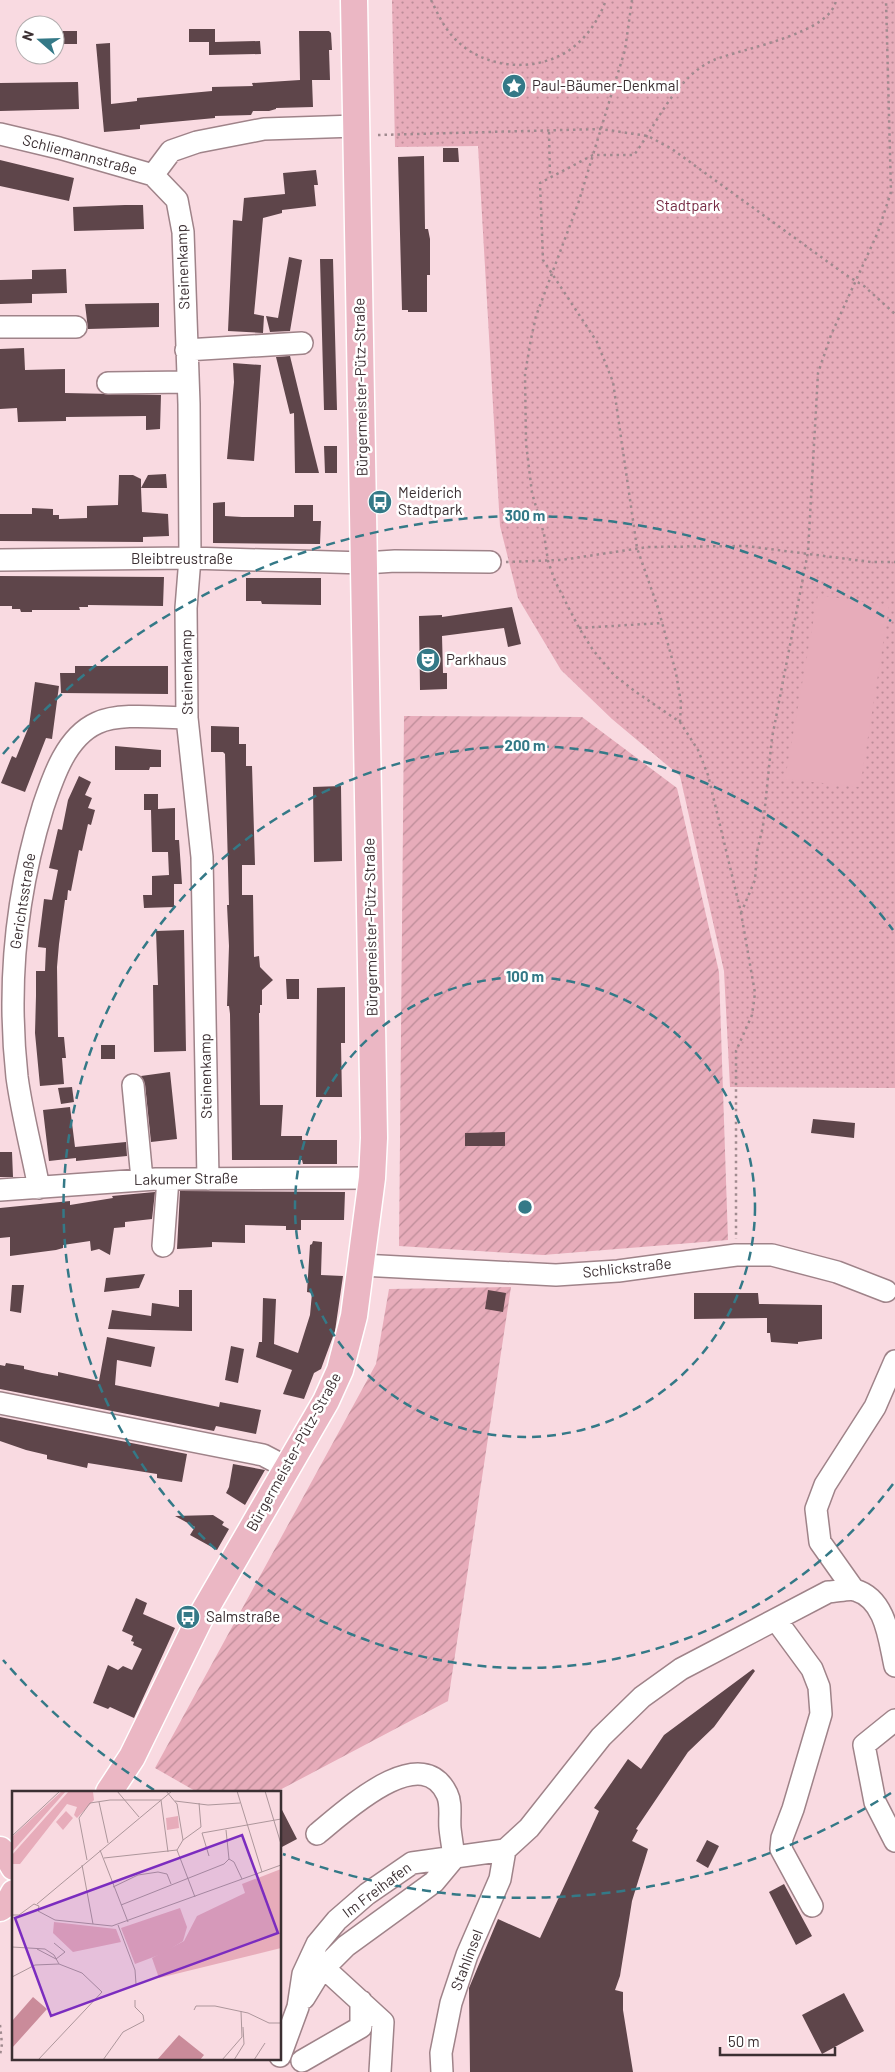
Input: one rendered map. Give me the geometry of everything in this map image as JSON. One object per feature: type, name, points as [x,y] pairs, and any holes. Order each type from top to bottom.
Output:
[{"type":"main road","name":"Bürgermeister-Pütz-Straße","points":[[110,1791],[132,1758],[200,1620],[286,1467],[326,1401],[340,1370],[354,1316],[361,1265],[372,1178],[374,1138],[354,0]]},
{"type":"main road","points":[[0,1850],[12,1864]]},
{"type":"main road","points":[[0,1908],[12,1896]]},
{"type":"street","name":"Schliemannstraße","points":[[0,134],[59,148],[152,175],[171,151],[198,142],[264,129],[356,131]]},
{"type":"street","name":"Steinenkamp","points":[[152,175],[177,200],[183,232],[188,382],[190,558],[186,608],[187,718],[202,857],[208,1179]]},
{"type":"street","points":[[0,327],[76,327]]},
{"type":"street","points":[[186,350],[302,344]]},
{"type":"street","points":[[108,383],[188,382]]},
{"type":"street","name":"Bleibtreustraße","points":[[0,560],[190,558],[365,563],[395,561],[490,562]]},
{"type":"street","name":"Gerichtsstraße","points":[[39,1188],[18,1079],[14,1040],[14,957],[27,860],[50,787],[72,743],[97,723],[126,718],[187,718]]},
{"type":"street","points":[[133,1085],[142,1179]]},
{"type":"street","name":"Lakumer Straße","points":[[0,1190],[142,1179],[372,1178]]},
{"type":"street","points":[[163,1246],[168,1179]]},
{"type":"street","name":"Schlickstraße","points":[[361,1265],[556,1275],[618,1271],[736,1255],[772,1255],[794,1259],[886,1291]]},
{"type":"street","points":[[895,1362],[875,1406],[825,1484],[816,1510],[820,1542],[854,1590],[871,1598],[884,1618],[895,1666]]},
{"type":"street","points":[[0,1403],[263,1455],[286,1467]]},
{"type":"street","points":[[505,1850],[529,1828],[601,1737],[642,1697],[681,1669],[828,1592],[854,1590]]},
{"type":"street","points":[[776,1620],[812,1670],[820,1687],[821,1714],[793,1809],[782,1838],[781,1849],[812,1906]]},
{"type":"street","points":[[895,1720],[864,1745],[875,1802],[895,1841]]},
{"type":"street","points":[[317,1834],[366,1795],[406,1775],[422,1774],[436,1779],[448,1797],[454,1858]]},
{"type":"street","name":"Im Freihafen","points":[[281,2054],[298,2007],[303,1974],[317,1944],[337,1920],[367,1894],[412,1862],[505,1850]]},
{"type":"street","name":"Stahlinsel","points":[[442,2072],[442,2053],[451,2003],[467,1955],[500,1879],[505,1850]]},
{"type":"street","name":"Im Freihafen","points":[[298,2007],[324,1968],[346,1946],[434,1882],[454,1858]]},
{"type":"street","points":[[324,1968],[383,2022],[380,2072]]},
{"type":"street","points":[[302,2061],[361,2027],[361,2002]]},
{"type":"street","name":"Im Freihafen","points":[[274,2072],[279,2060]]},
{"type":"path","points":[[432,0],[440,20],[455,40],[474,54],[496,63],[520,66],[544,62],[566,53],[584,38],[598,19],[606,0]]},
{"type":"path","points":[[632,0],[625,50],[593,155],[553,275],[536,316],[525,374],[526,444],[529,475],[544,534],[548,561],[555,581],[579,628],[593,650],[614,675],[680,722],[698,750],[708,775],[741,913],[755,998],[752,1016],[736,1051],[736,1255]]},
{"type":"path","points":[[680,722],[680,692],[662,623],[637,548],[617,400],[610,371],[597,342],[543,260],[540,183],[593,155],[634,155],[673,97],[695,72],[713,60],[813,26],[830,14],[836,0]]},
{"type":"path","points":[[741,913],[755,880],[757,852],[764,819],[772,738],[808,552],[818,373],[828,341],[888,205],[891,192],[886,0]]},
{"type":"path","points":[[356,131],[549,132],[601,129],[648,136],[680,154],[855,281],[895,314]]},
{"type":"path","points":[[549,132],[550,177]]},
{"type":"path","points":[[490,562],[548,561],[637,548],[746,546],[808,552],[871,562],[895,562]]},
{"type":"path","points":[[579,628],[662,623]]},
{"type":"path","points":[[0,2026],[2,2044],[0,2055]]},
{"type":"green space","name":"Stadtpark","points":[[392,0],[895,0],[895,1088],[730,1087],[724,971],[680,776],[612,719],[561,670],[518,598],[500,526],[478,146],[395,147]]},
{"type":"green space","points":[[818,595],[889,606],[860,787],[785,779]]},
{"type":"green space","points":[[404,716],[582,717],[677,788],[719,972],[728,1240],[543,1255],[399,1246]]},
{"type":"green space","points":[[511,1287],[448,1701],[278,1791],[195,1791],[155,1768],[376,1364],[389,1289]]},
{"type":"building","points":[[189,29],[215,29],[215,42],[260,41],[261,54],[209,55],[209,42],[189,42]]},
{"type":"building","points":[[65,31],[77,31],[77,44],[65,44]]},
{"type":"building","points":[[299,31],[329,31],[331,33],[332,50],[329,50],[330,80],[312,80],[313,107],[276,108],[269,111],[253,111],[251,115],[215,116],[215,118],[140,125],[140,129],[104,132],[96,44],[110,43],[111,104],[137,101],[137,98],[212,91],[212,87],[253,86],[252,83],[300,80]]},
{"type":"building","points":[[78,82],[79,109],[0,111],[0,83]]},
{"type":"building","points":[[443,148],[458,148],[459,162],[443,162]]},
{"type":"building","points":[[424,156],[425,229],[428,229],[430,239],[430,275],[427,275],[427,312],[408,312],[408,310],[402,310],[398,157]]},
{"type":"building","points":[[0,160],[74,178],[69,201],[0,186]]},
{"type":"building","points":[[316,170],[318,185],[314,185],[316,206],[282,210],[282,213],[263,218],[254,314],[264,316],[263,333],[228,331],[233,220],[242,221],[244,198],[285,194],[283,173]]},
{"type":"building","points":[[143,205],[144,229],[74,231],[73,207]]},
{"type":"building","points":[[289,257],[302,260],[290,331],[270,332],[266,316],[278,318]]},
{"type":"building","points":[[320,259],[333,259],[337,410],[324,410]]},
{"type":"building","points":[[66,269],[67,293],[32,294],[32,303],[0,304],[0,280],[32,279],[32,270]]},
{"type":"building","points":[[159,303],[159,327],[88,329],[85,304]]},
{"type":"building","points":[[24,348],[25,370],[65,369],[65,393],[161,395],[160,429],[146,430],[146,416],[66,417],[66,421],[18,422],[17,408],[0,409],[0,349]]},
{"type":"building","points":[[290,356],[319,473],[295,473],[294,413],[290,414],[276,357]]},
{"type":"building","points":[[233,363],[261,365],[254,461],[227,459],[234,382]]},
{"type":"building","points":[[324,446],[337,446],[337,473],[325,473]]},
{"type":"building","points":[[166,474],[167,488],[141,488],[148,475]]},
{"type":"building","points":[[119,475],[133,475],[141,479],[142,512],[168,514],[169,536],[143,537],[143,542],[0,541],[0,514],[32,514],[32,508],[53,509],[53,515],[59,515],[59,519],[87,518],[87,506],[118,505]]},
{"type":"building","points":[[225,502],[225,516],[242,517],[294,517],[294,505],[313,505],[313,521],[321,521],[320,544],[213,543],[213,503]]},
{"type":"building","points":[[0,576],[164,577],[163,606],[88,605],[88,607],[79,607],[80,610],[32,610],[32,612],[21,612],[20,609],[12,609],[12,606],[0,606]]},
{"type":"building","points":[[246,578],[321,578],[321,605],[262,604],[261,601],[246,601]]},
{"type":"building","name":"Parkhaus","points":[[512,607],[521,644],[508,647],[504,628],[442,636],[443,673],[447,673],[447,689],[420,690],[419,616],[442,615],[442,617]]},
{"type":"building","points":[[75,666],[168,666],[168,694],[61,693],[60,673],[75,673]]},
{"type":"building","points":[[35,682],[59,686],[52,739],[46,738],[25,792],[1,783],[12,756],[16,758],[29,726]]},
{"type":"building","points":[[211,726],[239,727],[239,744],[246,744],[246,766],[252,766],[255,865],[242,865],[242,895],[253,895],[254,957],[259,956],[260,967],[273,980],[262,990],[262,1005],[260,1005],[259,1013],[260,1105],[283,1105],[281,1136],[302,1136],[302,1140],[337,1140],[337,1164],[303,1164],[302,1160],[232,1160],[230,1014],[229,1006],[227,1006],[229,946],[227,905],[229,905],[225,754],[223,752],[211,752]]},
{"type":"building","points":[[115,746],[161,750],[161,767],[150,767],[149,770],[115,770]]},
{"type":"building","points":[[79,776],[91,782],[85,795],[92,798],[88,808],[95,810],[91,825],[88,824],[82,851],[79,850],[71,891],[68,890],[67,900],[65,900],[59,944],[57,967],[58,1037],[64,1037],[66,1058],[62,1058],[64,1084],[40,1086],[35,1033],[36,971],[45,971],[46,948],[38,947],[44,899],[52,900],[58,870],[49,868],[58,829],[62,830],[68,800]]},
{"type":"building","points":[[341,786],[342,861],[314,862],[313,787]]},
{"type":"building","points":[[144,794],[158,794],[158,809],[175,808],[175,840],[179,840],[182,884],[174,884],[174,907],[144,908],[143,895],[152,895],[152,876],[169,875],[168,852],[152,852],[151,810],[144,810]]},
{"type":"building","points":[[184,930],[186,1051],[154,1052],[153,985],[158,985],[156,931]]},
{"type":"building","points":[[286,979],[299,979],[299,999],[287,999]]},
{"type":"building","points":[[345,987],[345,1043],[341,1043],[342,1097],[316,1097],[317,988]]},
{"type":"building","points":[[101,1045],[115,1045],[115,1059],[101,1059]]},
{"type":"building","points":[[170,1072],[177,1139],[151,1142],[145,1084],[141,1076]]},
{"type":"building","points":[[72,1087],[74,1102],[61,1104],[58,1088]]},
{"type":"building","points":[[70,1107],[75,1147],[126,1142],[127,1156],[76,1161],[76,1158],[49,1161],[43,1110]]},
{"type":"building","points":[[813,1119],[855,1123],[854,1138],[811,1133]]},
{"type":"building","points":[[505,1132],[505,1146],[465,1146],[465,1133]]},
{"type":"building","points":[[0,1152],[12,1152],[13,1177],[0,1177]]},
{"type":"building","points":[[180,1191],[345,1192],[344,1220],[301,1220],[301,1230],[286,1230],[286,1226],[245,1225],[245,1243],[212,1242],[212,1247],[177,1249]]},
{"type":"building","points":[[155,1192],[152,1219],[125,1222],[125,1227],[114,1228],[110,1255],[99,1249],[91,1251],[90,1241],[63,1245],[63,1248],[56,1250],[10,1256],[10,1237],[0,1238],[0,1208],[70,1201],[70,1205],[113,1198],[112,1196]]},
{"type":"building","points":[[313,1241],[322,1242],[321,1275],[343,1276],[335,1331],[321,1369],[314,1373],[304,1399],[283,1394],[292,1370],[256,1357],[259,1342],[262,1342],[263,1298],[276,1299],[274,1344],[298,1353],[310,1315],[312,1293],[307,1292],[310,1245]]},
{"type":"building","points":[[145,1274],[139,1288],[104,1292],[106,1278]]},
{"type":"building","points":[[12,1285],[24,1285],[21,1313],[10,1311]]},
{"type":"building","points":[[179,1290],[192,1290],[192,1331],[108,1329],[112,1310],[151,1316],[152,1303],[179,1307]]},
{"type":"building","points":[[488,1290],[506,1293],[503,1312],[485,1309]]},
{"type":"building","points":[[694,1293],[758,1293],[759,1304],[822,1305],[822,1339],[798,1342],[798,1344],[771,1342],[770,1333],[767,1333],[767,1318],[694,1319]]},
{"type":"building","points":[[107,1337],[155,1347],[151,1367],[117,1360],[115,1385],[219,1407],[220,1402],[261,1410],[256,1434],[216,1426],[214,1431],[0,1389],[0,1365],[5,1366],[6,1363],[24,1366],[24,1369],[42,1373],[58,1376],[58,1372],[99,1381]]},
{"type":"building","points":[[231,1346],[244,1349],[238,1383],[225,1380]]},
{"type":"building","points":[[0,1417],[187,1454],[182,1482],[157,1478],[157,1474],[88,1463],[87,1468],[47,1459],[47,1455],[0,1441]]},
{"type":"building","points":[[233,1464],[265,1470],[245,1505],[226,1493],[229,1487]]},
{"type":"building","points":[[213,1515],[224,1522],[222,1525],[229,1529],[217,1550],[190,1535],[195,1527],[175,1516]]},
{"type":"building","points":[[136,1598],[147,1603],[143,1614],[175,1628],[134,1718],[110,1707],[108,1709],[93,1703],[108,1665],[118,1670],[123,1666],[132,1670],[142,1649],[133,1645],[134,1642],[131,1641],[133,1636],[122,1631]]},
{"type":"building","points":[[753,1669],[755,1671],[714,1727],[688,1752],[636,1829],[638,1830],[632,1841],[648,1849],[632,1901],[620,1976],[615,1990],[623,1992],[623,2010],[633,2072],[470,2072],[469,1988],[498,1919],[540,1938],[599,1811],[594,1808],[628,1759],[641,1769],[664,1735]]},
{"type":"building","points":[[281,1808],[297,1839],[281,1847]]},
{"type":"building","points":[[707,1840],[719,1846],[708,1868],[696,1861]]},
{"type":"building","points":[[784,1884],[812,1936],[796,1945],[769,1892]]},
{"type":"building","points":[[844,1993],[864,2031],[822,2054],[802,2015]]},
{"type":"place","name":"Paul-Bäumer-Denkmal","points":[[514,86]]},
{"type":"place","name":"Meiderich Stadtpark","points":[[380,502]]},
{"type":"place","name":"Parkhaus","points":[[428,660]]},
{"type":"place","name":"Salmstraße","points":[[188,1617]]}]
